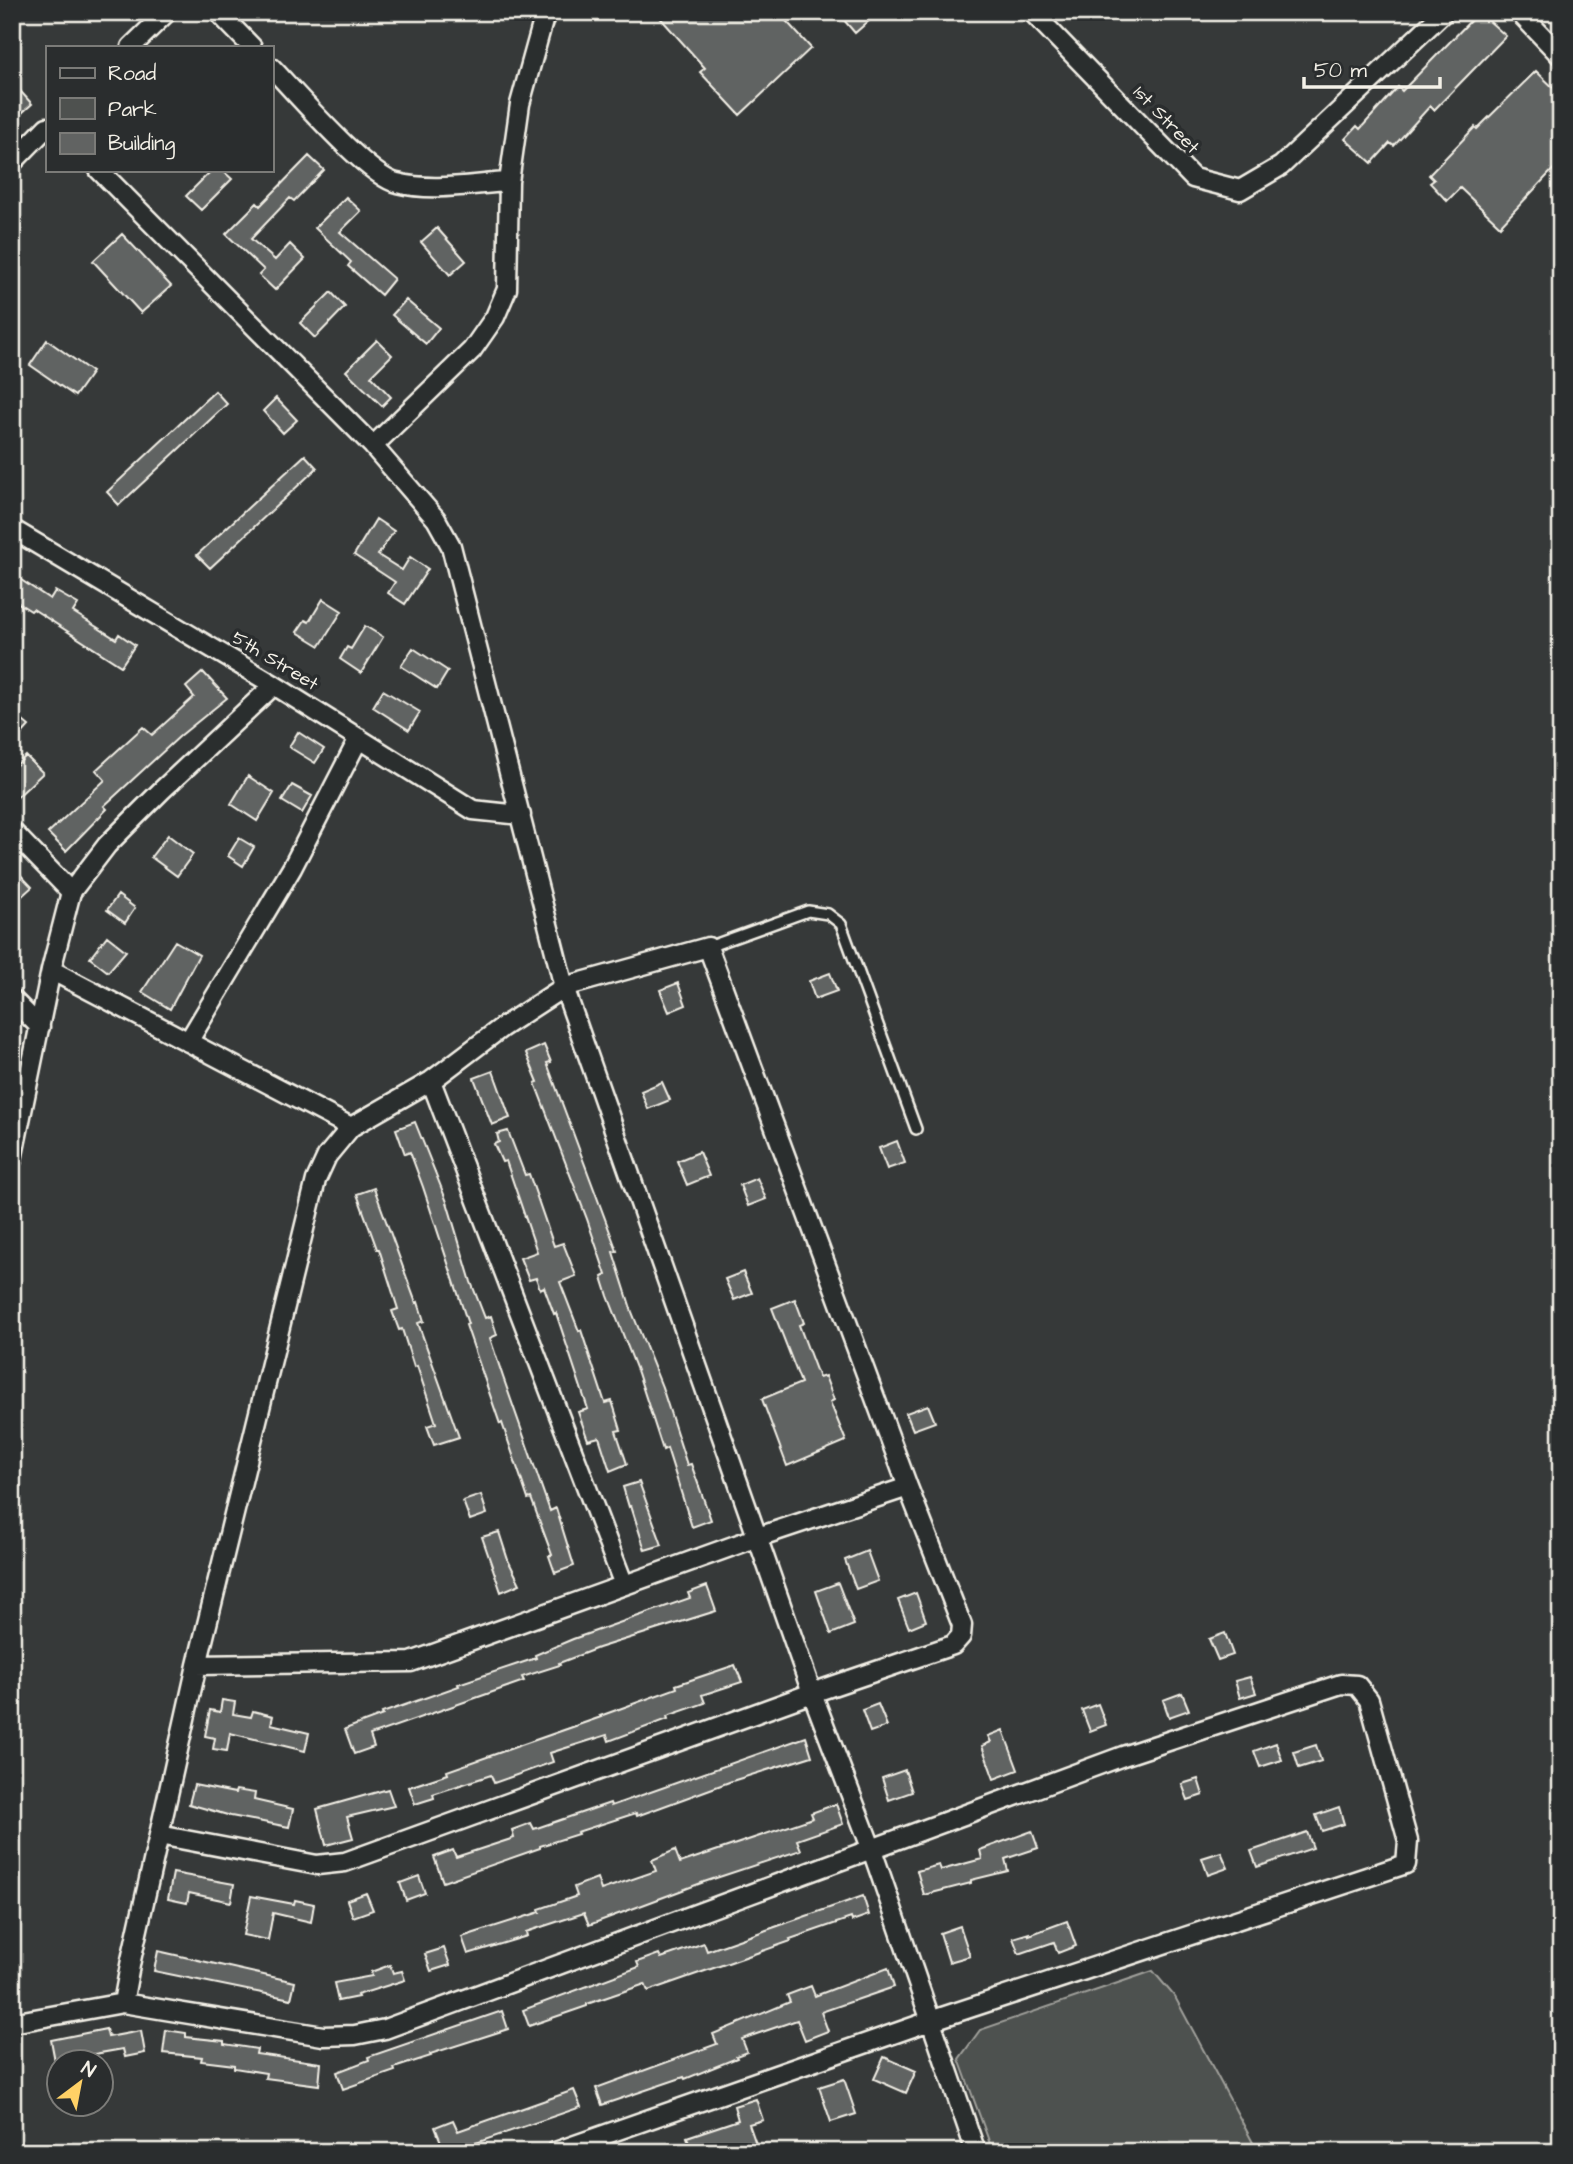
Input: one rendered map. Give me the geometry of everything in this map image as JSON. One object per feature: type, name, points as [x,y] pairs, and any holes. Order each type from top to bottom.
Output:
[{"type":"street","points":[[132,46],[167,12]]},
{"type":"street","points":[[218,12],[251,46]]},
{"type":"street","points":[[373,446],[472,350],[495,317],[507,289],[509,182],[520,104],[543,21],[548,12]]},
{"type":"street","name":"1st Street","points":[[1032,12],[1193,178],[1240,190],[1281,166],[1444,12]]},
{"type":"street","points":[[1520,12],[1561,56]]},
{"type":"street","points":[[273,70],[364,163],[393,183],[422,187],[509,182]]},
{"type":"street","points":[[12,163],[46,128]]},
{"type":"street","points":[[101,172],[373,446],[436,519],[451,546],[564,987],[812,1693],[872,1850],[976,2152]]},
{"type":"street","name":"5th Street","points":[[12,529],[274,685],[473,810],[521,815]]},
{"type":"street","points":[[12,1160],[51,970],[71,892],[107,845],[274,685]]},
{"type":"street","points":[[188,1042],[292,868],[359,738]]},
{"type":"street","points":[[12,831],[71,892]]},
{"type":"street","points":[[123,2003],[131,1960],[197,1665],[316,1180],[327,1156],[351,1127],[431,1081],[501,1028],[564,987],[708,947],[908,1487],[962,1625],[961,1636],[953,1645],[337,1864],[317,1865],[159,1835]]},
{"type":"street","points":[[51,970],[351,1127]]},
{"type":"street","points":[[12,999],[40,1027]]},
{"type":"street","points":[[431,1081],[624,1585]]},
{"type":"street","points":[[197,1665],[411,1662],[758,1537],[908,1487]]},
{"type":"street","points":[[12,2023],[123,2003],[323,2036],[355,2035],[385,2029],[1123,1756],[1341,1684],[1357,1685],[1369,1700],[1408,1842],[1406,1864],[930,2021],[555,2152]]},
{"type":"lane","points":[[708,947],[808,911],[828,914],[841,924],[916,1129]]},
{"type":"green space","points":[[1153,1971],[1175,1997],[1258,2152],[993,2152],[959,2059],[980,2030]]},
{"type":"building","points":[[655,12],[778,12],[811,48],[740,115],[700,72],[705,68]]},
{"type":"building","points":[[837,12],[879,12],[855,33]]},
{"type":"building","points":[[1479,12],[1506,36],[1434,110],[1430,106],[1394,146],[1390,143],[1372,163],[1345,139],[1357,126],[1360,129],[1398,87],[1402,91]]},
{"type":"building","points":[[1536,71],[1561,95],[1561,161],[1500,226],[1460,188],[1447,201],[1430,183],[1434,180],[1429,175],[1475,127],[1477,129]]},
{"type":"building","points":[[12,82],[32,104],[12,122]]},
{"type":"building","points":[[309,156],[324,170],[294,201],[290,198],[251,239],[275,260],[290,244],[305,259],[275,290],[259,275],[264,270],[226,234],[257,203],[260,206]]},
{"type":"building","points":[[210,172],[224,172],[232,179],[201,210],[186,196]]},
{"type":"building","points":[[346,197],[361,211],[340,232],[394,279],[381,295],[348,266],[351,262],[315,228]]},
{"type":"building","points":[[437,228],[466,261],[450,275],[421,242]]},
{"type":"building","points":[[122,234],[171,286],[141,313],[93,261]]},
{"type":"building","points":[[331,292],[345,307],[315,338],[300,323]]},
{"type":"building","points":[[406,300],[439,328],[426,344],[392,315]]},
{"type":"building","points":[[47,340],[92,372],[75,396],[30,365]]},
{"type":"building","points":[[377,340],[392,355],[371,376],[391,397],[382,406],[346,371]]},
{"type":"building","points":[[215,391],[227,404],[119,505],[107,492]]},
{"type":"building","points":[[276,398],[297,420],[283,433],[263,411]]},
{"type":"building","points":[[305,455],[317,468],[210,568],[197,555]]},
{"type":"building","points":[[376,519],[394,531],[378,555],[402,570],[410,557],[428,569],[405,604],[388,593],[395,582],[354,555]]},
{"type":"building","points":[[12,574],[50,599],[55,591],[78,604],[73,612],[116,639],[119,634],[135,645],[121,666],[33,609],[31,611],[12,599]]},
{"type":"building","points":[[323,599],[342,611],[320,646],[297,632],[305,620],[309,622]]},
{"type":"building","points":[[365,626],[383,637],[361,673],[340,659],[347,647],[351,649]]},
{"type":"building","points":[[413,648],[448,671],[437,689],[401,666]]},
{"type":"building","points":[[203,672],[227,698],[180,736],[104,806],[107,809],[66,851],[48,833],[105,780],[96,770],[143,727],[152,735],[194,697],[186,687]]},
{"type":"building","points":[[383,690],[420,712],[409,730],[373,707]]},
{"type":"building","points":[[12,712],[29,726],[12,745]]},
{"type":"building","points":[[298,732],[324,749],[315,763],[289,747]]},
{"type":"building","points":[[26,756],[43,773],[12,802],[12,769]]},
{"type":"building","points":[[248,776],[274,793],[257,821],[231,804]]},
{"type":"building","points":[[292,785],[312,796],[302,813],[282,801]]},
{"type":"building","points":[[168,835],[193,854],[177,876],[151,857]]},
{"type":"building","points":[[239,838],[254,847],[243,866],[228,856]]},
{"type":"building","points":[[12,866],[32,887],[12,905]]},
{"type":"building","points":[[118,895],[135,908],[125,923],[107,910]]},
{"type":"building","points":[[107,936],[126,951],[108,972],[90,958]]},
{"type":"building","points":[[175,941],[199,955],[170,1009],[142,992]]},
{"type":"building","points":[[830,973],[837,991],[815,999],[809,981]]},
{"type":"building","points":[[678,983],[686,1005],[669,1012],[660,990]]},
{"type":"building","points":[[544,1045],[551,1062],[547,1063],[617,1251],[613,1252],[632,1312],[662,1387],[687,1465],[691,1464],[711,1520],[692,1527],[667,1448],[663,1450],[638,1373],[608,1296],[602,1277],[606,1275],[587,1219],[535,1083],[538,1082],[526,1053]]},
{"type":"building","points":[[493,1071],[510,1118],[492,1125],[474,1078]]},
{"type":"building","points":[[662,1082],[670,1100],[648,1109],[641,1091]]},
{"type":"building","points":[[415,1122],[447,1202],[485,1318],[491,1316],[497,1335],[490,1338],[550,1511],[556,1508],[574,1566],[555,1573],[549,1556],[552,1555],[531,1498],[528,1499],[466,1325],[468,1324],[423,1187],[410,1152],[405,1154],[396,1129]]},
{"type":"building","points":[[508,1131],[525,1175],[529,1174],[554,1246],[563,1243],[576,1276],[560,1282],[579,1331],[581,1330],[605,1403],[612,1401],[621,1430],[616,1431],[627,1464],[610,1471],[599,1437],[588,1440],[578,1412],[588,1409],[556,1313],[554,1314],[544,1287],[540,1289],[536,1278],[529,1280],[520,1258],[537,1252],[506,1161],[502,1162],[494,1144],[499,1142],[497,1134]]},
{"type":"building","points":[[897,1141],[905,1163],[887,1169],[879,1148]]},
{"type":"building","points":[[699,1152],[709,1176],[687,1185],[677,1161]]},
{"type":"building","points":[[757,1178],[766,1199],[748,1206],[740,1185]]},
{"type":"building","points":[[374,1188],[416,1303],[418,1302],[424,1321],[418,1323],[459,1437],[434,1445],[427,1426],[436,1423],[417,1366],[414,1367],[402,1329],[399,1330],[392,1311],[398,1309],[379,1249],[357,1194]]},
{"type":"building","points":[[743,1272],[752,1293],[734,1300],[725,1279]]},
{"type":"building","points":[[795,1299],[804,1323],[799,1325],[819,1378],[825,1376],[834,1400],[830,1402],[846,1441],[787,1466],[762,1399],[801,1383],[772,1308]]},
{"type":"building","points":[[928,1405],[935,1422],[913,1430],[906,1413]]},
{"type":"building","points":[[639,1482],[662,1545],[645,1550],[623,1487]]},
{"type":"building","points":[[481,1495],[487,1514],[470,1520],[463,1501]]},
{"type":"building","points":[[499,1532],[508,1560],[520,1584],[501,1592],[482,1537]]},
{"type":"building","points":[[867,1551],[878,1581],[856,1589],[845,1560]]},
{"type":"building","points":[[838,1583],[854,1625],[831,1634],[816,1591]]},
{"type":"building","points":[[707,1586],[716,1611],[598,1648],[559,1663],[560,1665],[522,1677],[524,1681],[370,1735],[374,1747],[354,1754],[345,1729],[459,1686],[458,1684],[536,1658],[535,1655],[573,1639],[690,1598],[688,1593]]},
{"type":"building","points":[[916,1593],[926,1621],[909,1628],[898,1600]]},
{"type":"building","points":[[1225,1633],[1233,1655],[1218,1660],[1209,1639]]},
{"type":"building","points":[[735,1665],[742,1682],[702,1695],[705,1703],[609,1741],[607,1735],[550,1753],[553,1762],[494,1783],[491,1775],[433,1794],[434,1798],[415,1804],[409,1787]]},
{"type":"building","points":[[1250,1677],[1256,1693],[1240,1698],[1235,1681]]},
{"type":"building","points":[[1182,1693],[1189,1710],[1169,1717],[1163,1700]]},
{"type":"building","points":[[222,1700],[235,1702],[233,1714],[251,1717],[253,1711],[273,1716],[271,1724],[309,1733],[305,1751],[230,1733],[227,1751],[213,1749],[215,1738],[205,1736],[210,1710],[220,1712]]},
{"type":"building","points":[[878,1704],[887,1726],[870,1732],[862,1710]]},
{"type":"building","points":[[1098,1704],[1106,1725],[1090,1731],[1082,1710]]},
{"type":"building","points":[[1003,1730],[1018,1770],[994,1779],[982,1746],[991,1742],[988,1736]]},
{"type":"building","points":[[806,1737],[812,1756],[732,1781],[637,1816],[636,1813],[577,1832],[578,1834],[443,1882],[434,1857],[453,1850],[456,1857],[514,1838],[512,1830],[531,1823],[534,1829],[610,1803],[611,1806]]},
{"type":"building","points":[[1276,1743],[1282,1760],[1260,1767],[1254,1751]]},
{"type":"building","points":[[1316,1745],[1321,1761],[1299,1768],[1294,1752]]},
{"type":"building","points":[[905,1770],[912,1792],[889,1800],[882,1778]]},
{"type":"building","points":[[1198,1779],[1203,1795],[1188,1800],[1182,1784]]},
{"type":"building","points":[[194,1785],[235,1793],[236,1790],[255,1793],[254,1800],[293,1809],[289,1827],[231,1816],[189,1804]]},
{"type":"building","points":[[388,1789],[394,1806],[347,1817],[353,1838],[326,1845],[317,1809]]},
{"type":"building","points":[[836,1804],[843,1824],[797,1840],[801,1850],[704,1882],[589,1925],[584,1913],[526,1932],[527,1936],[468,1954],[462,1937],[540,1912],[539,1909],[577,1896],[574,1887],[597,1878],[601,1890],[656,1871],[652,1860],[675,1850],[680,1863],[813,1818],[811,1813]]},
{"type":"building","points":[[1339,1807],[1344,1824],[1322,1831],[1316,1815]]},
{"type":"building","points":[[1032,1831],[1038,1848],[1005,1859],[1008,1871],[924,1895],[917,1871],[939,1865],[941,1870],[982,1859],[980,1850]]},
{"type":"building","points":[[1307,1832],[1313,1848],[1257,1867],[1251,1851]]},
{"type":"building","points":[[1221,1852],[1228,1868],[1208,1875],[1202,1858]]},
{"type":"building","points":[[173,1873],[234,1884],[231,1902],[189,1893],[187,1903],[168,1899]]},
{"type":"building","points":[[419,1876],[425,1893],[406,1900],[400,1883]]},
{"type":"building","points":[[366,1893],[373,1910],[353,1917],[347,1900]]},
{"type":"building","points":[[251,1896],[294,1904],[295,1900],[314,1904],[311,1922],[273,1913],[268,1940],[243,1935]]},
{"type":"building","points":[[863,1896],[869,1915],[852,1921],[851,1918],[648,1991],[645,1984],[529,2026],[523,2010],[639,1967],[637,1962],[659,1954],[661,1958],[704,1943],[707,1951]]},
{"type":"building","points":[[1067,1921],[1076,1946],[1058,1953],[1054,1942],[1019,1954],[1013,1938]]},
{"type":"building","points":[[960,1926],[970,1956],[949,1962],[940,1933]]},
{"type":"building","points":[[444,1948],[450,1965],[431,1971],[425,1954]]},
{"type":"building","points":[[158,1951],[295,1982],[291,1999],[154,1971]]},
{"type":"building","points":[[390,1965],[393,1973],[402,1971],[405,1980],[357,1995],[358,1997],[338,2001],[334,1983],[372,1976],[371,1972]]},
{"type":"building","points":[[888,1968],[894,1987],[821,2012],[828,2031],[805,2040],[797,2020],[742,2039],[747,2052],[736,2056],[737,2058],[685,2079],[684,2077],[602,2105],[596,2088],[717,2044],[713,2034],[790,2002],[787,1995],[811,1986],[815,1996]]},
{"type":"building","points":[[502,2011],[508,2029],[430,2054],[431,2056],[394,2068],[395,2071],[343,2089],[337,2072],[369,2060],[368,2057]]},
{"type":"building","points":[[106,2029],[108,2037],[141,2031],[145,2053],[125,2057],[123,2049],[116,2050],[116,2048],[53,2048],[51,2040]]},
{"type":"building","points":[[166,2030],[186,2033],[186,2037],[224,2041],[224,2044],[257,2049],[256,2054],[321,2063],[319,2085],[265,2078],[266,2073],[201,2061],[202,2057],[163,2053]]},
{"type":"building","points":[[884,2057],[916,2071],[906,2093],[874,2079]]},
{"type":"building","points":[[844,2079],[856,2114],[831,2122],[819,2087]]},
{"type":"building","points":[[574,2090],[581,2107],[464,2147],[466,2152],[445,2152],[435,2127],[453,2120],[458,2131]]},
{"type":"building","points":[[756,2099],[763,2120],[749,2124],[756,2144],[734,2152],[692,2152],[687,2137],[738,2120],[734,2106]]}]
